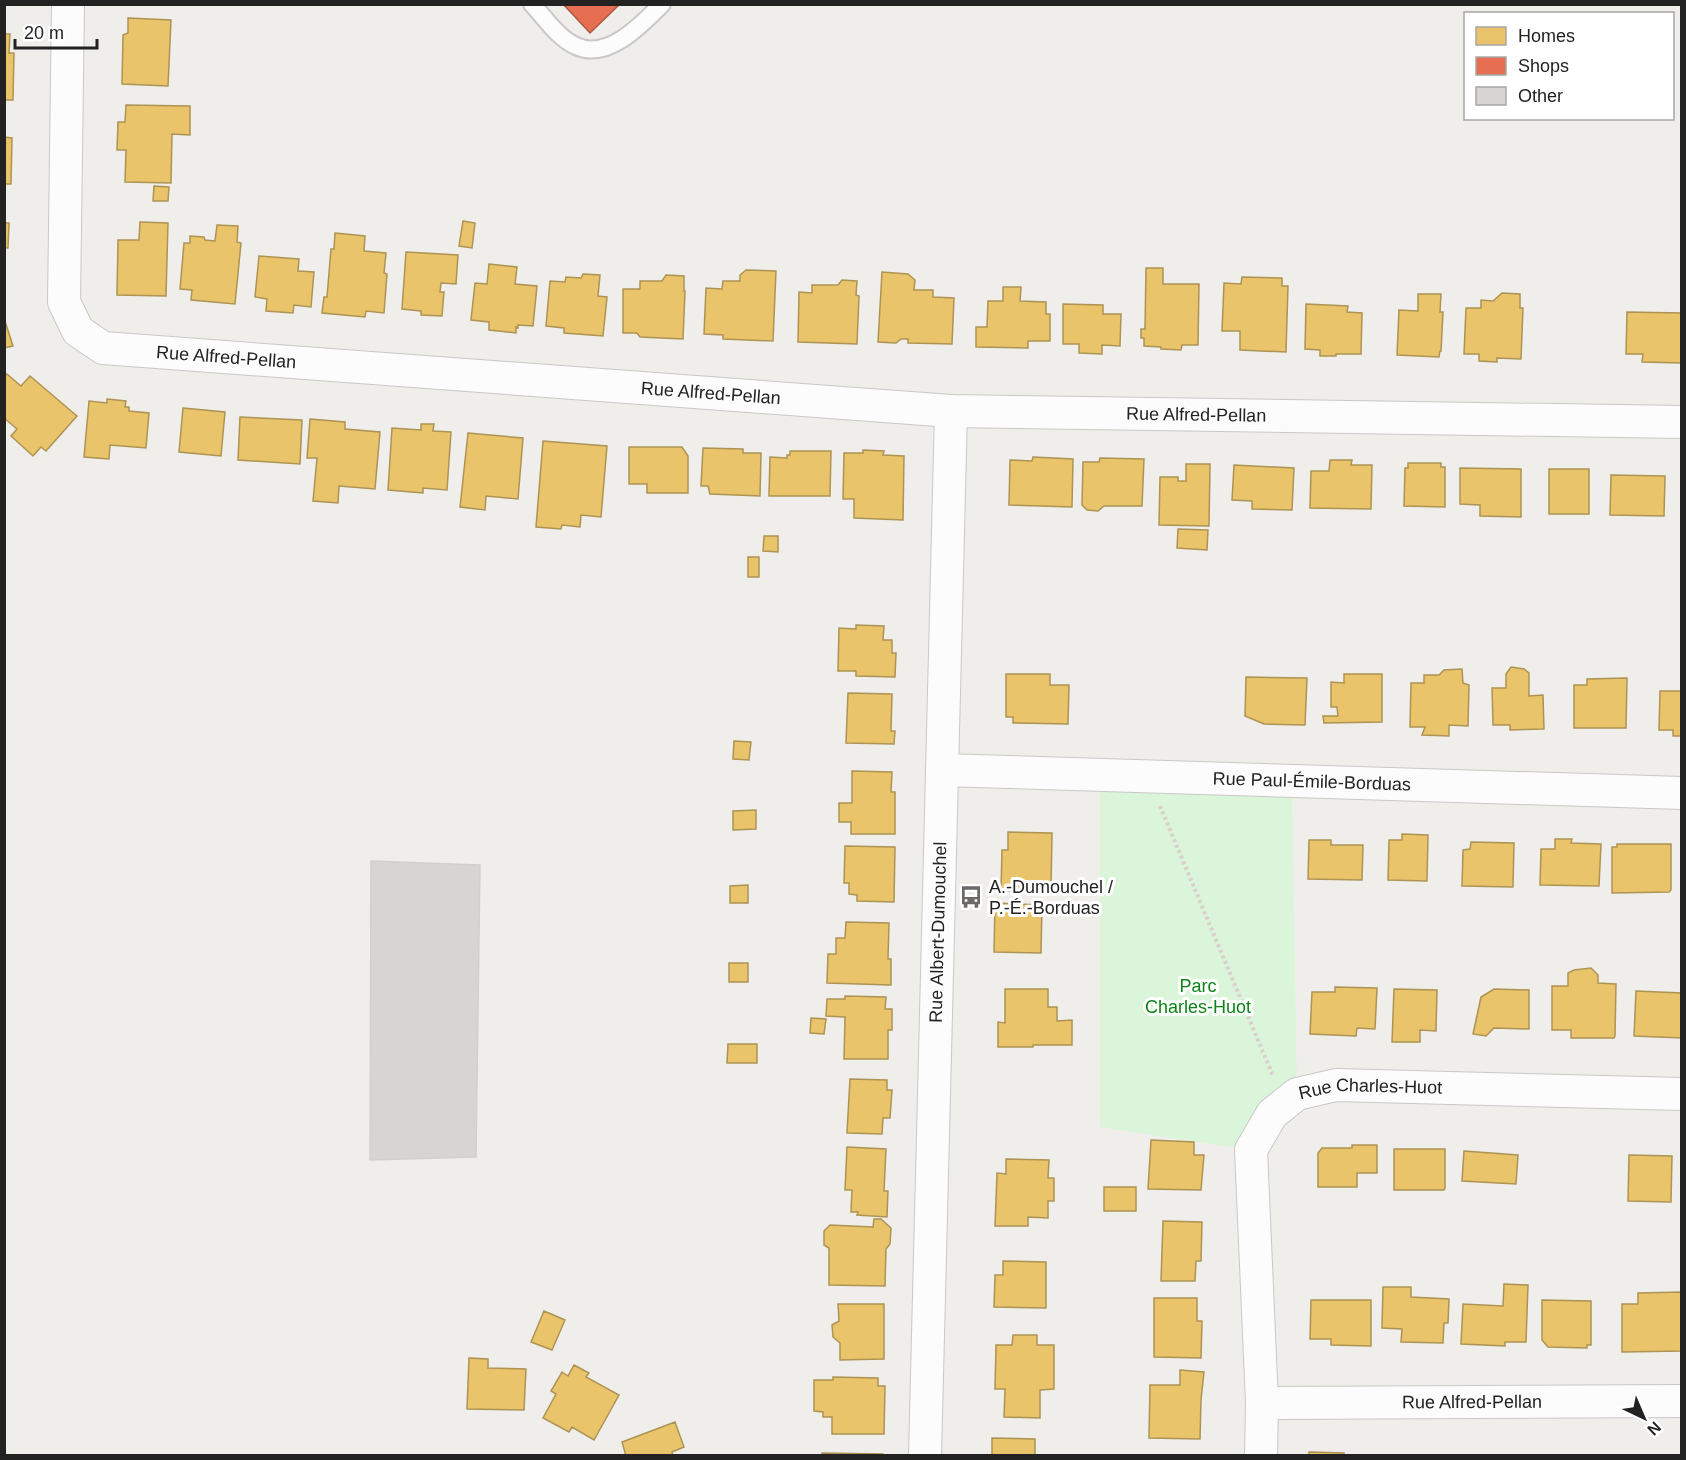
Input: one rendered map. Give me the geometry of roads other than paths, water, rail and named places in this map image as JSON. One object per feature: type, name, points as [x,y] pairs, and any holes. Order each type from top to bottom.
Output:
[{"type":"street","name":"Rue Alfred-Pellan","points":[[68,4],[64,302],[78,331],[103,348],[951,411],[1682,422]]},
{"type":"street","name":"Rue Albert-Dumouchel","points":[[925,1455],[951,411]]},
{"type":"street","name":"Rue Paul-Émile-Borduas","points":[[942,770],[1682,793]]},
{"type":"street","name":"Rue Charles-Huot","points":[[1262,1455],[1262,1403],[1251,1150],[1272,1114],[1297,1094],[1336,1085],[1682,1094]]},
{"type":"street","name":"Rue Alfred-Pellan","points":[[1262,1403],[1682,1401]]},
{"type":"lane","points":[[532,4],[562,36],[576,46],[591,50],[622,41],[662,4]]},
{"type":"place","name":"A.-Dumouchel / P.-É.-Borduas","points":[[971,897]]},
{"type":"park label","name":"Parc Charles-Huot","points":[[1198,996]]}]
